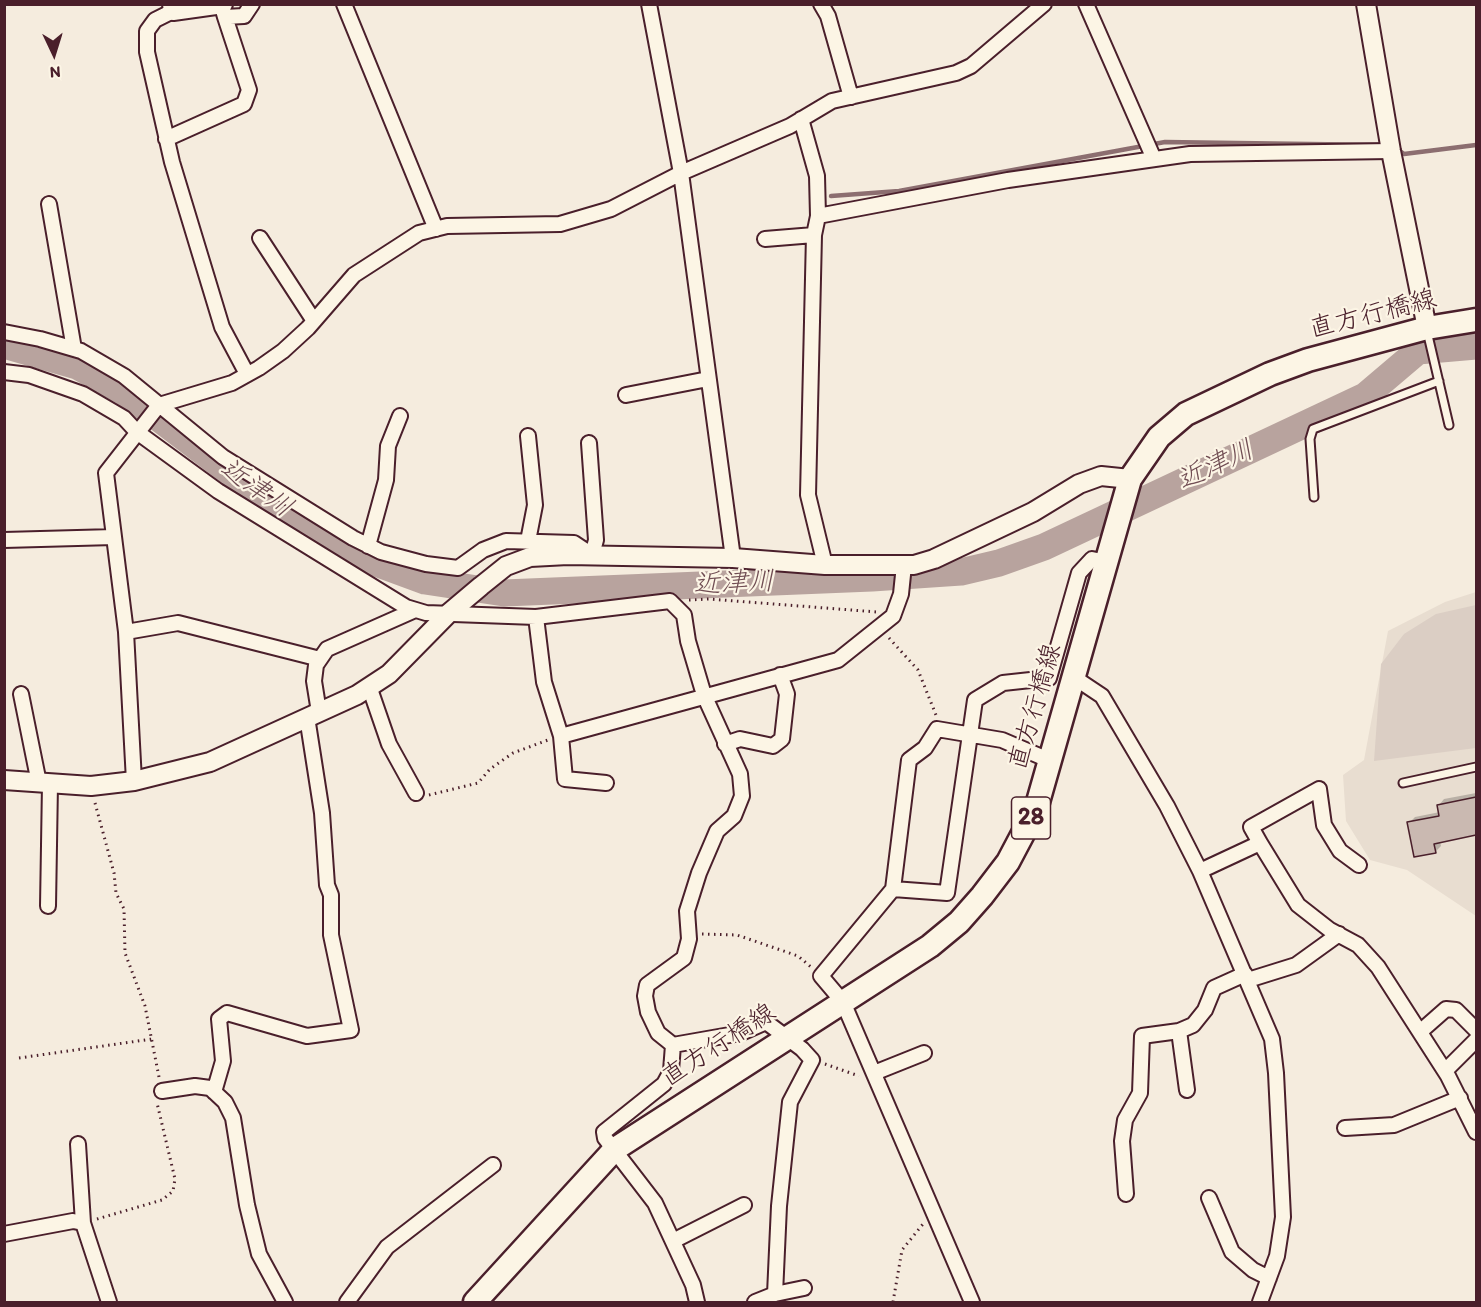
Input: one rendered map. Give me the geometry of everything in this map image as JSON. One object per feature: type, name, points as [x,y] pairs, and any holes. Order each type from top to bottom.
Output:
[{"type":"main road","name":"直方行橋線","points":[[475,1302],[615,1149],[930,946],[959,922],[982,896],[1008,862],[1036,810],[1130,479],[1159,436],[1186,414],[1234,389],[1308,360],[1427,329],[1476,320]]},
{"type":"street","points":[[248,374],[222,327],[166,139],[147,52],[147,31],[155,20],[172,8],[223,9],[244,16],[252,4]]},
{"type":"street","points":[[344,4],[436,229]]},
{"type":"street","points":[[649,4],[681,173],[733,558]]},
{"type":"street","points":[[821,4],[828,16],[851,97]]},
{"type":"street","points":[[134,781],[126,632],[106,473],[159,405],[232,383],[283,351],[314,321],[354,275],[419,233],[436,229],[560,224],[611,209],[681,173],[801,119],[832,101],[956,73],[971,66],[1044,4]]},
{"type":"street","points":[[1086,4],[1154,159]]},
{"type":"street","points":[[1366,4],[1391,151],[1427,329]]},
{"type":"street","points":[[166,139],[244,104],[249,90],[223,9]]},
{"type":"street","points":[[801,119],[817,176],[818,216],[813,235],[808,495],[825,565]]},
{"type":"street","points":[[818,216],[1008,180],[1190,154],[1391,151]]},
{"type":"street","points":[[49,204],[74,350]]},
{"type":"street","points":[[765,239],[813,235]]},
{"type":"street","points":[[260,238],[314,321]]},
{"type":"street","points":[[4,332],[40,339],[74,350],[124,376],[223,457],[368,546],[426,564],[458,568],[483,550],[506,541],[574,543],[592,555]]},
{"type":"street","points":[[4,372],[29,375],[83,394],[141,428],[218,491],[406,607],[426,613],[536,616],[670,602],[684,615],[688,641],[704,695],[740,774],[742,796],[734,816],[717,831],[699,873],[687,911],[689,939],[684,958],[647,985],[645,996],[648,1012],[658,1033],[672,1045]]},
{"type":"street","points":[[626,395],[708,379]]},
{"type":"street","points":[[368,546],[386,480],[388,446],[400,416]]},
{"type":"street","points":[[528,436],[535,505],[528,541]]},
{"type":"street","points":[[589,443],[596,540],[592,555]]},
{"type":"street","points":[[4,780],[91,786],[134,781],[210,762],[313,714],[389,674],[449,613],[506,566],[530,557],[592,555],[733,558],[825,565],[904,565],[934,559],[1033,512],[1090,480],[1101,476],[1130,479]]},
{"type":"street","points":[[4,540],[114,537]]},
{"type":"street","points":[[972,1302],[843,1002],[821,976],[886,893],[893,889],[947,892],[975,700],[1003,683],[1049,678],[1079,573],[1092,559],[1107,562]]},
{"type":"street","points":[[561,736],[838,660],[893,616],[901,594],[904,565]]},
{"type":"street","points":[[214,1092],[223,1061],[219,1019],[227,1013],[307,1036],[351,1030],[331,935],[331,895],[327,885],[313,714],[316,665],[327,649],[415,610]]},
{"type":"street","points":[[536,616],[544,682],[561,736],[566,779],[606,783]]},
{"type":"street","points":[[126,632],[178,623],[320,659]]},
{"type":"street","points":[[725,744],[740,740],[774,746],[782,739],[787,694],[780,675]]},
{"type":"street","points":[[1075,678],[1102,696],[1167,806],[1200,871],[1272,1039],[1276,1073],[1282,1217],[1277,1256],[1260,1302]]},
{"type":"street","points":[[369,686],[388,744],[416,793]]},
{"type":"street","points":[[21,694],[44,783],[48,906]]},
{"type":"street","points":[[893,889],[909,760],[925,748],[937,729],[971,734],[1019,746],[1051,761]]},
{"type":"street","points":[[1359,865],[1340,851],[1324,825],[1319,789],[1251,826],[1298,904],[1358,945],[1378,967],[1421,1032],[1460,1098],[1472,1107],[1476,1132]]},
{"type":"street","points":[[1200,871],[1260,843]]},
{"type":"street","points":[[1126,1194],[1122,1141],[1125,1120],[1140,1093],[1142,1036],[1179,1031],[1193,1025],[1205,1010],[1214,988],[1296,965],[1339,934]]},
{"type":"street","points":[[1421,1032],[1446,1010],[1456,1010],[1476,1030]]},
{"type":"street","points":[[672,1045],[741,1033],[766,1022],[784,1038],[802,1049],[812,1060],[790,1102],[779,1206],[775,1294]]},
{"type":"street","points":[[1179,1031],[1187,1090]]},
{"type":"street","points":[[1445,1071],[1476,1040]]},
{"type":"street","points":[[672,1045],[671,1071],[664,1084],[604,1132],[604,1138],[615,1149],[655,1203],[693,1285],[697,1302]]},
{"type":"street","points":[[876,1077],[924,1053]]},
{"type":"street","points":[[162,1090],[195,1086],[210,1088],[225,1102],[233,1118],[247,1205],[259,1254],[285,1302]]},
{"type":"street","points":[[1345,1128],[1394,1125],[1460,1098]]},
{"type":"street","points":[[78,1144],[83,1224],[109,1302]]},
{"type":"street","points":[[347,1302],[387,1247],[493,1165]]},
{"type":"street","points":[[1209,1198],[1232,1252],[1253,1270],[1269,1278]]},
{"type":"street","points":[[673,1241],[744,1205]]},
{"type":"street","points":[[4,1234],[73,1221],[83,1224]]},
{"type":"street","points":[[754,1302],[775,1294],[804,1288]]},
{"type":"lane","points":[[1427,329],[1449,425]]},
{"type":"lane","points":[[1314,497],[1310,439],[1313,429],[1439,381]]},
{"type":"lane","points":[[1403,783],[1476,767]]},
{"type":"path","points":[[670,602],[709,598],[880,612],[893,616]]},
{"type":"path","points":[[879,627],[918,670],[936,710],[937,729]]},
{"type":"path","points":[[416,793],[432,795],[478,783],[490,769],[513,753],[561,736]]},
{"type":"path","points":[[83,1224],[162,1200],[173,1191],[175,1179],[156,1098],[162,1090],[145,1006],[125,953],[124,909],[116,893],[114,873],[91,786]]},
{"type":"path","points":[[689,939],[712,932],[737,935],[798,956],[821,976]]},
{"type":"path","points":[[19,1058],[152,1039]]},
{"type":"path","points":[[812,1060],[876,1077]]},
{"type":"path","points":[[893,1302],[902,1250],[933,1211]]},
{"type":"shaded area","points":[[1476,592],[1476,916],[1407,870],[1370,860],[1346,821],[1343,775],[1364,760],[1388,631],[1445,602]]},
{"type":"shaded area","points":[[1476,605],[1476,748],[1374,761],[1381,664],[1404,634],[1436,614]]},
{"type":"building","points":[[1476,797],[1476,835],[1434,844],[1436,853],[1414,857],[1407,822],[1439,816],[1437,805]]},
{"type":"waterway","points":[[831,196],[899,191],[1165,142],[1382,145]]},
{"type":"waterway","points":[[1396,148],[1404,154],[1476,145]]},
{"type":"waterway","name":"近津川","points":[[4,345],[77,366],[124,392],[252,489],[349,553],[425,581],[504,593],[872,578],[961,572],[999,563],[1044,547],[1365,396],[1418,351],[1476,346]]}]
